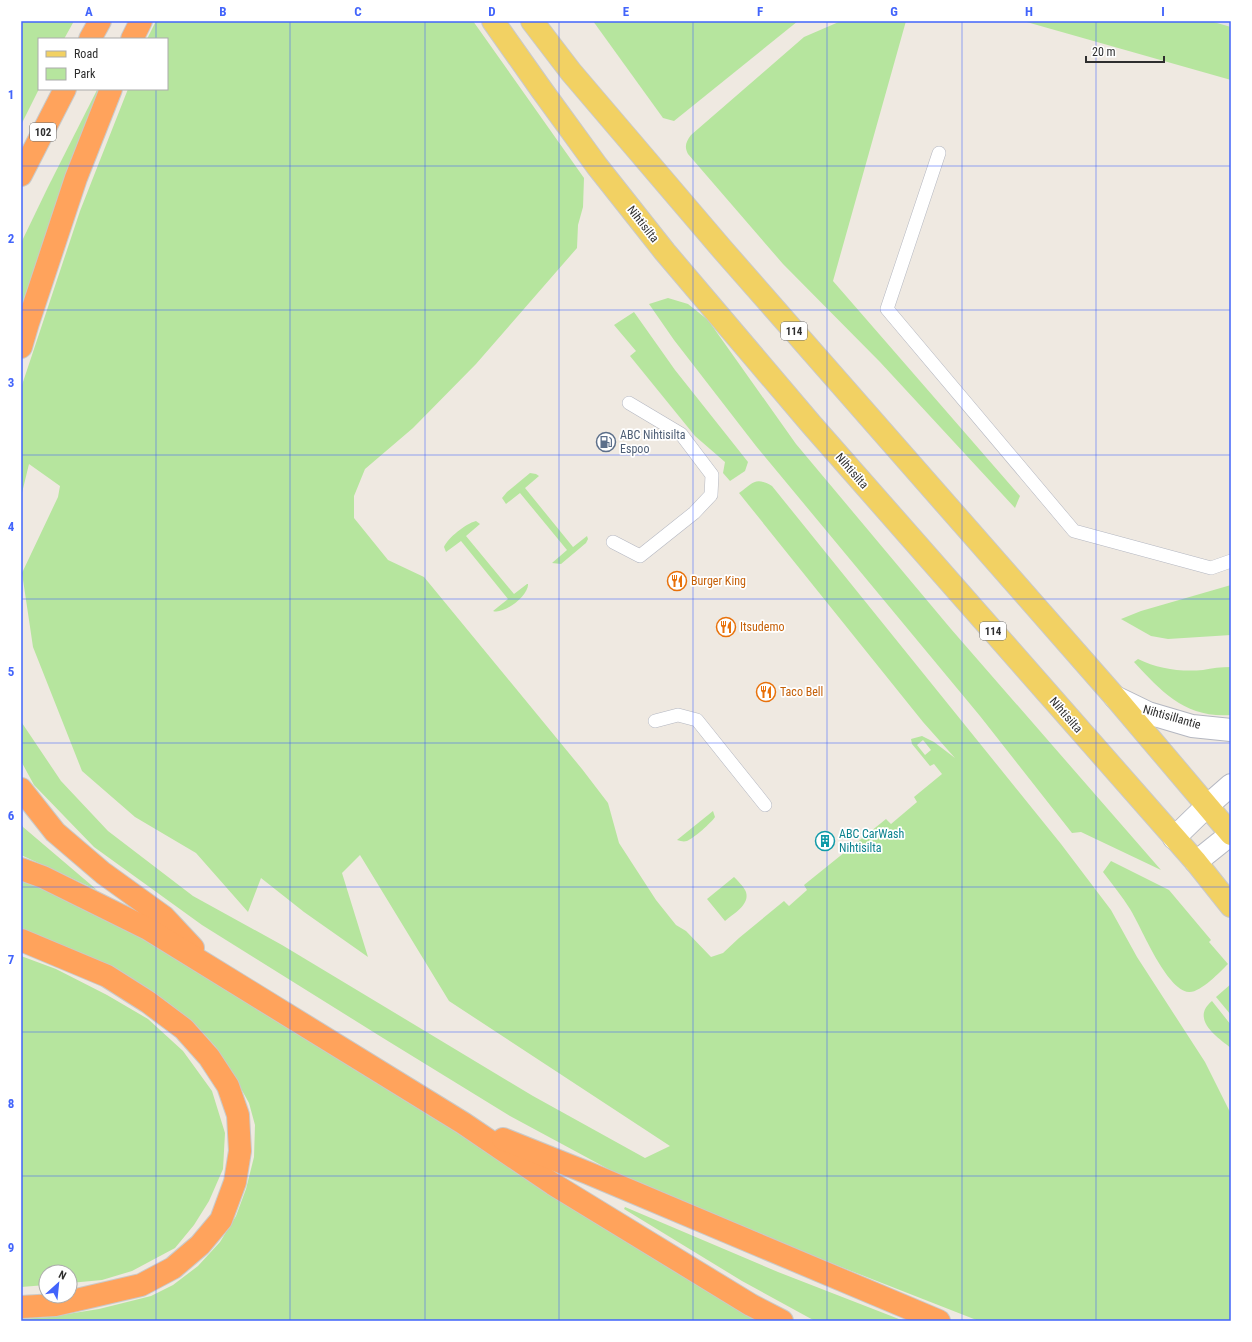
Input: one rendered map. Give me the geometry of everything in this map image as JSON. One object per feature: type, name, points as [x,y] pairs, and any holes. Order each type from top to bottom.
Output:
[{"type":"highway","points":[[91,38],[100,21]]},
{"type":"highway","points":[[132,38],[141,21]]},
{"type":"highway","name":"102","points":[[21,175],[64,90]]},
{"type":"highway","points":[[21,347],[76,178],[111,90]]},
{"type":"highway","points":[[21,789],[56,832],[103,873],[164,916],[212,967]]},
{"type":"highway","points":[[21,869],[43,877],[148,929],[212,967],[463,1123],[553,1184],[782,1321]]},
{"type":"highway","points":[[21,940],[107,976],[148,1002],[184,1029],[209,1057],[228,1086],[238,1115],[240,1150],[235,1182],[221,1220],[200,1245],[173,1268],[141,1285],[55,1305],[21,1307]]},
{"type":"highway","points":[[463,1123],[588,1173],[939,1321]]},
{"type":"main road","name":"Nihtisilta","points":[[493,21],[541,90],[593,160],[665,252],[816,430],[1196,862],[1231,906]]},
{"type":"main road","name":"114","points":[[532,21],[571,72],[722,250],[1115,697],[1231,834]]},
{"type":"street","name":"Nihtisillantie","points":[[1115,697],[1148,712],[1192,726],[1231,730]]},
{"type":"street","points":[[1174,838],[1231,784]]},
{"type":"street","points":[[1196,862],[1231,834]]},
{"type":"lane","points":[[939,153],[887,309],[1074,531],[1211,568],[1231,561]]},
{"type":"lane","points":[[613,542],[640,556],[694,513],[711,494],[712,475],[681,434],[629,404]]},
{"type":"lane","points":[[655,721],[678,715],[697,720],[765,805]]},
{"type":"shaded area","points":[[1208,21],[1231,21],[1231,28]]},
{"type":"green space","points":[[21,21],[74,21],[65,38],[38,38],[38,90],[21,125]]},
{"type":"green space","points":[[156,21],[473,21],[584,178],[583,207],[578,225],[577,248],[476,364],[413,428],[365,469],[354,496],[354,518],[388,560],[424,577],[582,769],[608,803],[619,843],[656,900],[676,925],[686,931],[711,957],[723,953],[784,901],[789,906],[807,890],[804,885],[886,819],[891,824],[917,802],[914,797],[942,774],[934,764],[930,766],[912,744],[911,739],[922,736],[934,742],[955,758],[923,722],[739,493],[754,482],[758,481],[762,481],[772,486],[1061,844],[1111,910],[1137,957],[1205,1062],[1231,1114],[1231,1321],[979,1321],[739,1227],[612,1171],[510,1116],[202,925],[94,847],[34,785],[21,761],[21,719],[22,723],[61,781],[108,831],[193,896],[282,945],[533,1096],[645,1158],[670,1146],[449,1001],[360,855],[342,873],[368,957],[304,912],[261,878],[248,912],[196,853],[135,817],[82,771],[33,647],[22,573],[58,497],[60,486],[29,464],[21,497],[21,388],[80,211],[128,90],[168,90],[168,38],[148,38]],"holes":[[[923,740],[931,750],[925,755],[917,745]]]},
{"type":"green space","points":[[593,21],[798,21],[674,121],[663,118]]},
{"type":"green space","points":[[841,21],[906,21],[833,281],[1020,496],[1015,508],[880,362],[783,264],[688,154],[686,149],[686,144],[691,135],[804,37]]},
{"type":"green space","points":[[1023,21],[1210,21],[1231,27],[1231,80]]},
{"type":"green space","points":[[97,90],[99,96],[21,306],[21,243]]},
{"type":"green space","points":[[668,298],[688,304],[708,320],[796,444],[951,629],[1161,870],[1081,832],[1072,833],[980,716],[756,446],[674,340],[649,304]]},
{"type":"green space","points":[[634,312],[675,370],[748,462],[745,471],[730,481],[723,473],[725,462],[695,436],[630,356],[636,351],[614,325]]},
{"type":"green space","points":[[530,473],[539,476],[525,488],[573,547],[587,536],[588,539],[586,543],[561,564],[552,563],[567,550],[520,493],[506,504],[502,498]]},
{"type":"green space","points":[[476,521],[480,524],[466,536],[514,594],[528,584],[520,598],[515,603],[503,610],[493,611],[508,599],[461,541],[446,552],[444,547],[457,532]]},
{"type":"green space","points":[[1231,585],[1231,635],[1168,639],[1151,636],[1121,619],[1141,611]]},
{"type":"green space","points":[[1138,659],[1154,665],[1178,670],[1195,671],[1231,667],[1231,715],[1215,715],[1201,712],[1188,708],[1176,701],[1155,684],[1134,662]]},
{"type":"green space","points":[[713,811],[715,817],[698,834],[687,841],[677,840]]},
{"type":"green space","points":[[21,823],[23,827],[97,890],[21,855]]},
{"type":"green space","points":[[1111,861],[1169,890],[1211,940],[1209,942],[1228,964],[1199,989],[1189,992],[1180,989],[1163,970],[1130,909],[1103,872]]},
{"type":"green space","points":[[734,877],[744,888],[747,897],[740,909],[725,921],[707,899]]},
{"type":"green space","points":[[21,880],[78,903],[186,962],[761,1321],[21,1321],[21,1319],[49,1317],[99,1309],[151,1296],[173,1285],[198,1266],[220,1242],[236,1216],[246,1189],[254,1157],[255,1125],[249,1103],[229,1067],[215,1046],[195,1024],[166,1001],[104,964],[21,930]]},
{"type":"green space","points":[[21,956],[56,969],[107,995],[148,1019],[183,1051],[212,1091],[225,1133],[223,1169],[209,1201],[194,1225],[175,1248],[132,1271],[102,1280],[78,1282],[78,1264],[38,1264],[38,1286],[21,1287]]},
{"type":"green space","points":[[1231,984],[1231,1015],[1216,997]]},
{"type":"green space","points":[[1212,1001],[1231,1025],[1231,1048],[1213,1033],[1205,1021],[1204,1014],[1206,1008]]},
{"type":"green space","points":[[625,1207],[778,1272],[904,1321],[815,1321],[742,1281],[624,1209]]},
{"type":"place","name":"ABC Nihtisilta Espoo","points":[[606,442]]},
{"type":"place","name":"Burger King","points":[[677,581]]},
{"type":"place","name":"Itsudemo","points":[[726,627]]},
{"type":"place","name":"Taco Bell","points":[[766,692]]},
{"type":"place","name":"ABC CarWash Nihtisilta","points":[[825,841]]}]
